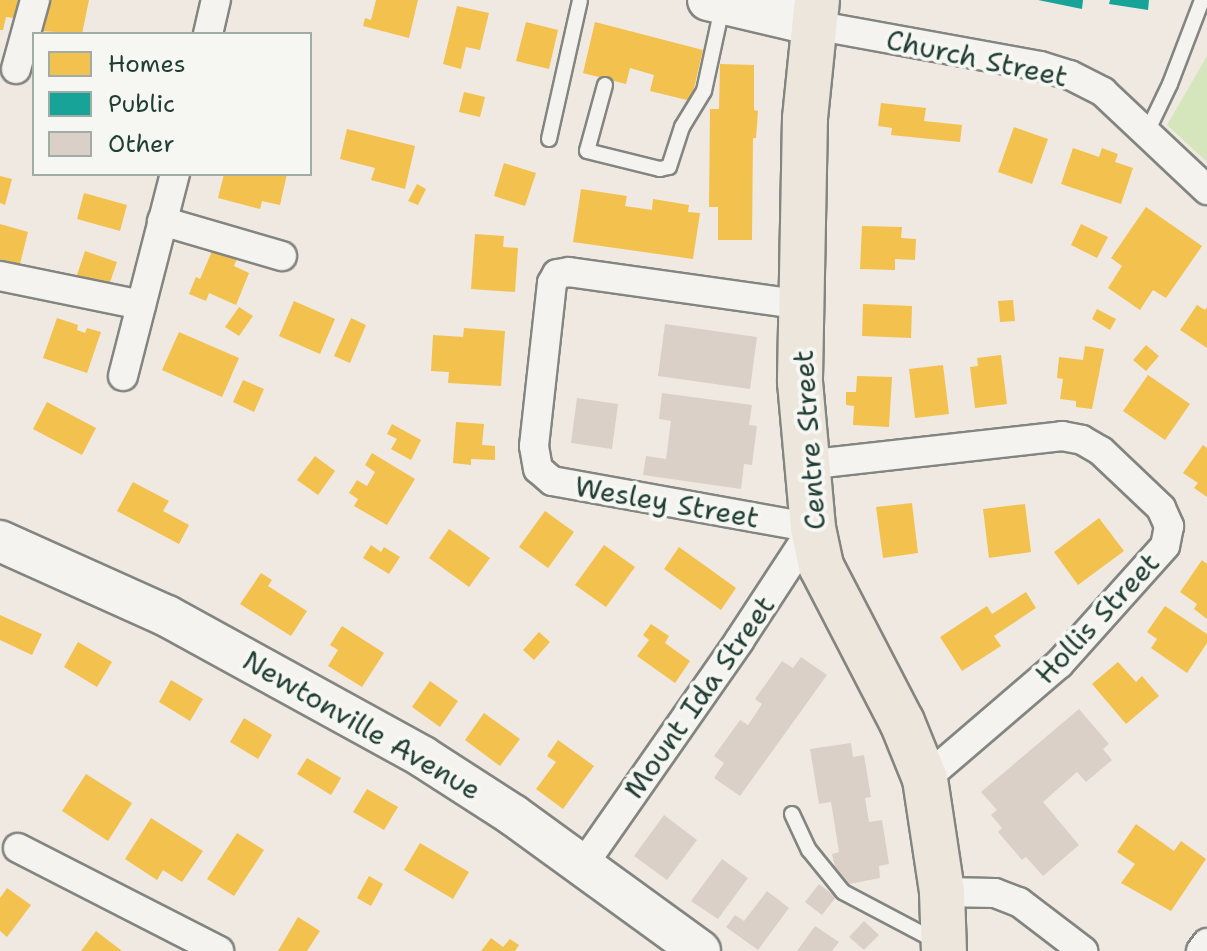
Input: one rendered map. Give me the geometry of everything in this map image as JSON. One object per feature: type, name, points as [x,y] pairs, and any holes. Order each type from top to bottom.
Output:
[{"type":"main road","name":"Church Street","points":[[716,2],[815,12]]},
{"type":"main road","name":"Centre Street","points":[[815,12],[805,118],[800,382],[813,528],[821,566],[902,722],[925,779],[942,892],[944,948]]},
{"type":"main road","name":"Newtonville Avenue","points":[[0,541],[167,616],[290,680],[423,757],[583,865],[700,951]]},
{"type":"street","points":[[16,69],[35,0]]},
{"type":"street","points":[[208,32],[216,0]]},
{"type":"street","name":"Church Street","points":[[815,12],[1070,75],[1103,92],[1207,190]]},
{"type":"street","points":[[123,376],[174,176]]},
{"type":"street","points":[[162,221],[282,256]]},
{"type":"street","name":"Wesley Street","points":[[803,305],[569,272],[557,274],[552,283],[534,446],[538,469],[552,481],[813,528]]},
{"type":"street","points":[[0,276],[141,305]]},
{"type":"street","name":"Hollis Street","points":[[805,465],[1062,436],[1082,440],[1101,451],[1161,508],[1169,526],[1165,546],[1059,664],[925,779]]},
{"type":"street","name":"Mount Ida Street","points":[[583,865],[739,641],[813,528]]},
{"type":"street","points":[[18,848],[219,951]]},
{"type":"street","points":[[942,892],[995,893],[1019,902],[1083,951]]},
{"type":"street","points":[[1201,951],[1207,943]]},
{"type":"lane","points":[[549,139],[580,0]]},
{"type":"lane","points":[[1147,132],[1170,84],[1202,0]]},
{"type":"lane","points":[[605,85],[587,151],[660,169],[669,167],[682,127],[704,91],[716,2]]},
{"type":"lane","points":[[792,814],[809,850],[843,892],[944,948]]},
{"type":"green space","points":[[1207,56],[1207,162],[1167,125]]},
{"type":"building: Homes","points":[[0,0],[18,0],[14,18],[6,17],[3,30],[0,30]]},
{"type":"building: Homes","points":[[48,0],[89,0],[82,32],[42,31]]},
{"type":"building: Homes","points":[[376,0],[418,0],[409,38],[363,26],[365,18],[371,20]]},
{"type":"building: Homes","points":[[457,6],[489,13],[480,50],[466,47],[461,69],[443,64]]},
{"type":"building: Homes","points":[[526,22],[558,30],[549,69],[516,61]]},
{"type":"building: Homes","points":[[595,22],[703,50],[691,101],[650,91],[654,75],[630,68],[626,84],[583,73]]},
{"type":"building: Homes","points":[[720,64],[754,65],[754,110],[758,111],[756,138],[753,138],[752,240],[718,240],[718,207],[709,207],[710,109],[719,109]]},
{"type":"building: Homes","points":[[464,92],[485,97],[480,117],[459,112]]},
{"type":"building: Homes","points":[[881,103],[926,108],[924,121],[962,125],[960,142],[891,135],[892,128],[878,126]]},
{"type":"building: Homes","points":[[1014,127],[1048,139],[1032,184],[998,172]]},
{"type":"building: Homes","points":[[347,129],[415,146],[405,189],[371,180],[375,168],[340,159]]},
{"type":"building: Homes","points":[[1073,148],[1099,157],[1102,148],[1118,154],[1115,162],[1133,168],[1121,204],[1061,184]]},
{"type":"building: Homes","points":[[504,163],[536,173],[525,206],[494,196]]},
{"type":"building: Homes","points":[[0,176],[12,179],[5,205],[0,203]]},
{"type":"building: Homes","points":[[224,176],[287,176],[280,205],[262,201],[260,209],[218,198]]},
{"type":"building: Homes","points":[[417,184],[426,189],[418,205],[408,201]]},
{"type":"building: Homes","points":[[581,189],[627,196],[625,206],[652,210],[653,199],[689,205],[688,212],[700,213],[693,259],[573,242]]},
{"type":"building: Homes","points":[[84,193],[127,205],[120,231],[77,219]]},
{"type":"building: Homes","points":[[1146,207],[1202,246],[1166,298],[1153,290],[1140,310],[1108,288],[1122,266],[1111,258]]},
{"type":"building: Homes","points":[[0,224],[28,232],[20,264],[0,259]]},
{"type":"building: Homes","points":[[1081,224],[1108,237],[1097,258],[1071,245]]},
{"type":"building: Homes","points":[[862,226],[902,227],[901,238],[916,239],[915,260],[895,259],[895,270],[860,269]]},
{"type":"building: Homes","points":[[475,234],[504,236],[503,247],[518,248],[515,292],[471,289]]},
{"type":"building: Homes","points":[[213,249],[237,259],[234,266],[249,273],[236,305],[209,293],[206,301],[189,294],[196,277],[200,279]]},
{"type":"building: Homes","points":[[85,251],[117,262],[107,291],[75,281]]},
{"type":"building: Homes","points":[[1013,300],[1015,321],[1000,322],[998,301]]},
{"type":"building: Homes","points":[[294,301],[335,319],[320,354],[279,336]]},
{"type":"building: Homes","points":[[863,304],[912,306],[911,338],[862,336]]},
{"type":"building: Homes","points":[[1197,305],[1205,310],[1207,307],[1207,348],[1180,330]]},
{"type":"building: Homes","points":[[239,307],[253,316],[239,336],[225,327]]},
{"type":"building: Homes","points":[[1097,309],[1116,319],[1110,330],[1092,319]]},
{"type":"building: Homes","points":[[57,318],[78,325],[77,330],[85,333],[87,328],[101,332],[87,373],[43,358]]},
{"type":"building: Homes","points":[[351,318],[366,325],[350,363],[334,356]]},
{"type":"building: Homes","points":[[464,328],[505,331],[501,386],[448,383],[449,372],[431,371],[433,335],[463,337]]},
{"type":"building: Homes","points":[[179,332],[239,358],[222,397],[162,370]]},
{"type":"building: Homes","points":[[1146,345],[1159,356],[1146,371],[1133,360]]},
{"type":"building: Homes","points":[[1085,346],[1104,349],[1092,409],[1076,407],[1076,401],[1060,399],[1063,379],[1057,378],[1059,357],[1083,360]]},
{"type":"building: Homes","points":[[1001,355],[1007,404],[975,408],[970,367],[978,366],[977,358]]},
{"type":"building: Homes","points":[[943,365],[949,414],[915,418],[909,369]]},
{"type":"building: Homes","points":[[1148,375],[1190,404],[1165,440],[1123,411]]},
{"type":"building: Homes","points":[[857,376],[892,377],[889,427],[853,425],[854,406],[846,405],[846,392],[856,392]]},
{"type":"building: Homes","points":[[243,380],[264,389],[254,412],[233,402]]},
{"type":"building: Homes","points":[[47,402],[96,428],[82,455],[33,429]]},
{"type":"building: Homes","points":[[456,422],[484,424],[482,445],[495,446],[495,460],[471,459],[471,465],[453,463]]},
{"type":"building: Homes","points":[[392,424],[421,440],[411,460],[391,449],[397,439],[387,434]]},
{"type":"building: Homes","points":[[1203,445],[1207,448],[1207,497],[1194,488],[1198,483],[1183,473]]},
{"type":"building: Homes","points":[[372,453],[415,479],[387,525],[354,506],[358,499],[349,493],[357,480],[367,486],[375,472],[365,465]]},
{"type":"building: Homes","points":[[315,456],[335,471],[318,495],[297,480]]},
{"type":"building: Homes","points":[[133,482],[169,501],[163,511],[189,525],[179,544],[117,511]]},
{"type":"building: Homes","points":[[912,503],[918,553],[883,558],[876,507]]},
{"type":"building: Homes","points":[[1025,504],[1031,552],[989,558],[983,509]]},
{"type":"building: Homes","points":[[545,511],[574,532],[548,568],[519,547]]},
{"type":"building: Homes","points":[[1099,518],[1124,551],[1078,585],[1054,552]]},
{"type":"building: Homes","points":[[449,529],[490,558],[469,587],[429,558]]},
{"type":"building: Homes","points":[[371,545],[381,552],[384,547],[400,557],[389,574],[363,558]]},
{"type":"building: Homes","points":[[604,545],[635,567],[606,607],[575,585]]},
{"type":"building: Homes","points":[[679,547],[736,588],[721,610],[664,569]]},
{"type":"building: Homes","points":[[1202,560],[1207,564],[1207,619],[1194,609],[1197,604],[1180,592]]},
{"type":"building: Homes","points":[[261,573],[272,580],[268,586],[307,611],[291,636],[240,604]]},
{"type":"building: Homes","points":[[1026,592],[1036,608],[994,636],[1001,646],[962,671],[940,637],[987,606],[992,614]]},
{"type":"building: Homes","points":[[1165,606],[1207,634],[1207,643],[1187,673],[1151,648],[1157,639],[1147,632]]},
{"type":"building: Homes","points":[[0,615],[42,634],[32,655],[0,640]]},
{"type":"building: Homes","points":[[651,624],[669,636],[665,643],[690,661],[675,683],[637,656],[649,640],[643,635]]},
{"type":"building: Homes","points":[[342,626],[384,653],[362,687],[328,666],[338,650],[330,645]]},
{"type":"building: Homes","points":[[539,632],[550,642],[534,660],[523,650]]},
{"type":"building: Homes","points":[[78,642],[112,662],[97,687],[64,667]]},
{"type":"building: Homes","points":[[1118,662],[1136,682],[1142,676],[1159,696],[1126,724],[1092,684]]},
{"type":"building: Homes","points":[[171,680],[203,699],[190,721],[159,702]]},
{"type":"building: Homes","points":[[430,681],[458,701],[440,727],[412,707]]},
{"type":"building: Homes","points":[[484,713],[520,739],[500,766],[465,740]]},
{"type":"building: Homes","points":[[244,718],[272,735],[258,759],[230,742]]},
{"type":"building: Homes","points":[[558,740],[594,766],[563,809],[536,789],[556,762],[547,756]]},
{"type":"building: Homes","points":[[307,758],[341,778],[331,795],[297,774]]},
{"type":"building: Homes","points":[[86,774],[132,803],[108,841],[62,811]]},
{"type":"building: Homes","points":[[367,789],[398,807],[384,830],[353,812]]},
{"type":"building: Homes","points":[[151,818],[203,851],[182,882],[163,870],[157,880],[125,859]]},
{"type":"building: Homes","points":[[1136,824],[1174,851],[1181,841],[1206,859],[1171,911],[1121,883],[1135,864],[1117,852]]},
{"type":"building: Homes","points":[[237,833],[264,850],[234,896],[207,879]]},
{"type":"building: Homes","points":[[420,843],[469,872],[453,899],[404,870]]},
{"type":"building: Homes","points":[[369,876],[383,884],[371,906],[357,898]]},
{"type":"building: Homes","points":[[7,888],[31,905],[7,937],[0,931],[0,898]]},
{"type":"building: Homes","points":[[298,917],[320,931],[307,951],[278,951]]},
{"type":"building: Homes","points":[[96,931],[122,951],[81,951]]},
{"type":"building: Homes","points":[[491,938],[503,947],[510,939],[519,945],[515,951],[481,951]]},
{"type":"building: Public","points":[[1038,0],[1083,0],[1082,9]]},
{"type":"building: Public","points":[[1110,0],[1149,0],[1148,10],[1109,4]]},
{"type":"building: Other","points":[[665,324],[757,337],[750,389],[658,376]]},
{"type":"building: Other","points":[[662,393],[752,405],[749,425],[757,426],[752,465],[744,464],[741,489],[643,475],[646,456],[666,459],[671,421],[659,419]]},
{"type":"building: Other","points":[[577,398],[618,404],[612,449],[571,443]]},
{"type":"building: Other","points":[[801,657],[827,675],[740,796],[714,778],[724,763],[714,756],[740,720],[748,725],[762,704],[755,699],[782,661],[793,668]]},
{"type":"building: Other","points":[[1079,709],[1109,744],[1103,749],[1112,760],[1086,782],[1077,772],[1043,802],[1079,845],[1043,876],[1026,857],[1022,860],[998,832],[1002,828],[991,815],[997,810],[981,792]]},
{"type":"building: Other","points":[[851,743],[853,757],[864,755],[871,797],[865,798],[869,822],[882,820],[889,864],[879,866],[880,878],[839,886],[832,854],[839,852],[831,802],[819,804],[810,749]]},
{"type":"building: Other","points":[[664,815],[697,840],[667,880],[634,856]]},
{"type":"building: Other","points":[[722,859],[748,878],[718,919],[691,901]]},
{"type":"building: Other","points":[[819,884],[836,897],[822,915],[805,902]]},
{"type":"building: Other","points":[[767,891],[789,908],[758,950],[726,927],[735,915],[744,921]]},
{"type":"building: Other","points":[[864,921],[879,935],[864,950],[849,937]]},
{"type":"building: Other","points":[[815,926],[839,942],[832,951],[797,951]]}]
